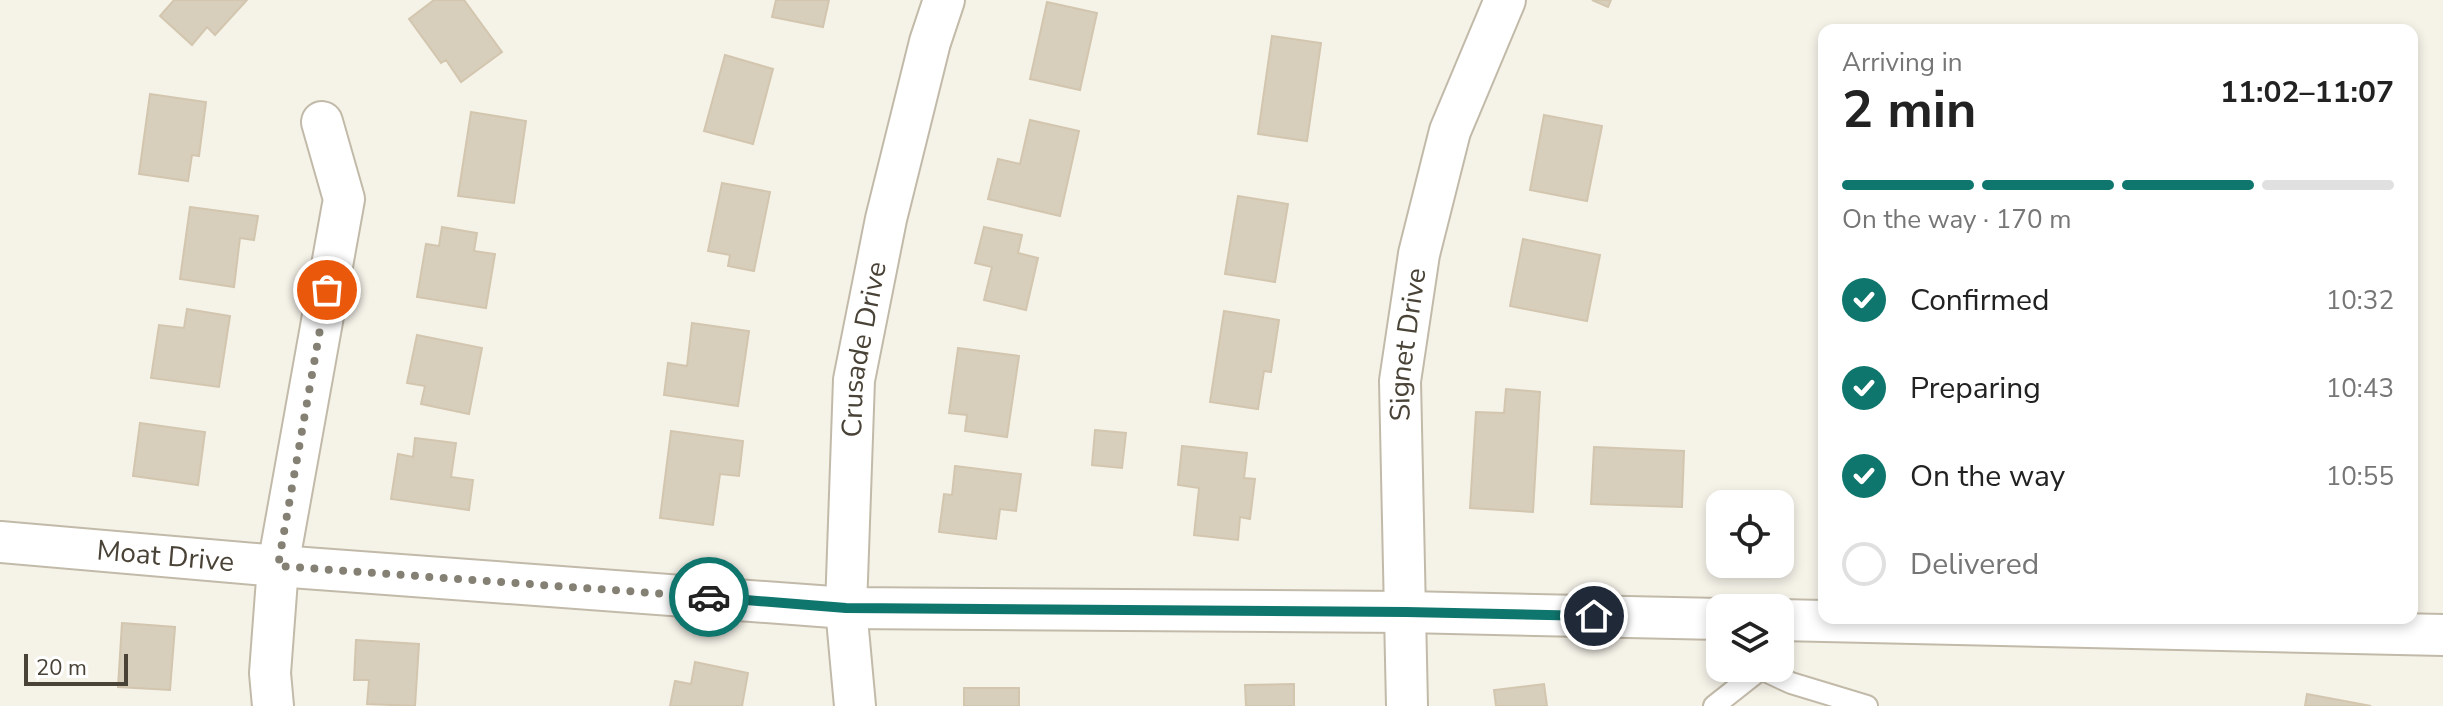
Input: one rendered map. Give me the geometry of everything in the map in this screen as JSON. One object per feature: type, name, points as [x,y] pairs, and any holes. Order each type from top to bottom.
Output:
[{"type":"street","name":"Crusade Drive","points":[[855,706],[846,608],[854,380],[886,219],[930,42],[944,0]]},
{"type":"street","name":"Signet Drive","points":[[1407,706],[1400,381],[1419,254],[1450,131],[1505,0]]},
{"type":"street","points":[[273,706],[270,673],[278,566],[344,199],[322,122]]},
{"type":"street","name":"Moat Drive","points":[[0,542],[846,608],[1406,612],[1706,619]]},
{"type":"street","points":[[1794,620],[1818,621]]},
{"type":"street","points":[[1957,624],[2443,635]]},
{"type":"lane","points":[[1714,706],[1744,682]]},
{"type":"lane","points":[[1789,682],[1867,706]]},
{"type":"building","points":[[174,0],[247,0],[215,35],[207,27],[192,45],[160,16]]},
{"type":"building","points":[[434,0],[464,0],[502,52],[461,82],[446,60],[441,63],[409,19]]},
{"type":"building","points":[[776,0],[829,0],[823,27],[772,17]]},
{"type":"building","points":[[1592,0],[1611,0],[1608,7]]},
{"type":"building","points":[[1047,2],[1097,13],[1080,90],[1030,79]]},
{"type":"building","points":[[1272,36],[1321,43],[1307,141],[1258,134]]},
{"type":"building","points":[[725,55],[773,69],[753,144],[704,131]]},
{"type":"building","points":[[150,94],[206,102],[199,156],[192,155],[188,181],[139,174]]},
{"type":"building","points":[[471,112],[526,121],[514,203],[458,196]]},
{"type":"building","points":[[1544,115],[1602,126],[1587,201],[1530,190]]},
{"type":"building","points":[[1030,120],[1079,131],[1060,216],[988,199],[998,159],[1020,164]]},
{"type":"building","points":[[722,183],[770,192],[754,271],[728,266],[730,255],[708,251]]},
{"type":"building","points":[[1238,196],[1288,204],[1275,282],[1225,274]]},
{"type":"building","points":[[190,207],[258,216],[254,240],[240,238],[234,287],[180,279]]},
{"type":"building","points":[[442,227],[477,233],[474,251],[495,254],[486,308],[417,297],[426,244],[439,246]]},
{"type":"building","points":[[984,227],[1022,235],[1018,253],[1038,258],[1026,310],[984,300],[992,267],[975,263]]},
{"type":"building","points":[[1523,239],[1600,255],[1587,321],[1510,306]]},
{"type":"building","points":[[187,309],[230,316],[219,387],[151,378],[159,325],[184,328]]},
{"type":"building","points":[[1224,311],[1279,320],[1271,372],[1264,371],[1258,409],[1210,402]]},
{"type":"building","points":[[692,323],[749,331],[738,406],[664,395],[668,363],[687,366]]},
{"type":"building","points":[[417,335],[482,348],[469,414],[421,404],[425,386],[407,383]]},
{"type":"building","points":[[958,348],[1019,356],[1007,437],[965,431],[967,415],[949,413]]},
{"type":"building","points":[[1506,389],[1540,392],[1533,512],[1470,508],[1476,412],[1504,413]]},
{"type":"building","points":[[140,423],[205,432],[198,485],[133,476]]},
{"type":"building","points":[[1095,430],[1126,433],[1122,468],[1092,465]]},
{"type":"building","points":[[671,431],[743,441],[739,476],[720,474],[713,525],[660,518]]},
{"type":"building","points":[[415,438],[456,443],[451,477],[473,480],[469,510],[391,499],[398,454],[413,457]]},
{"type":"building","points":[[1182,446],[1247,453],[1244,478],[1255,479],[1250,519],[1240,517],[1238,540],[1194,535],[1199,488],[1178,485]]},
{"type":"building","points":[[1594,447],[1684,451],[1682,507],[1591,504]]},
{"type":"building","points":[[955,466],[1021,474],[1016,511],[1000,509],[996,539],[939,532],[944,494],[952,495]]},
{"type":"building","points":[[122,623],[175,627],[170,690],[118,687]]},
{"type":"building","points":[[356,640],[419,644],[415,706],[367,704],[369,680],[354,680]]},
{"type":"building","points":[[695,662],[748,673],[742,706],[670,706],[675,681],[691,684]]},
{"type":"building","points":[[1294,684],[1294,706],[1246,706],[1245,685]]},
{"type":"building","points":[[1544,684],[1547,706],[1496,706],[1494,690]]},
{"type":"building","points":[[964,688],[1019,688],[1019,706],[964,706]]},
{"type":"building","points":[[2307,694],[2371,706],[2305,706]]},
{"type":"way so far","points":[[327,290],[278,566],[709,597]]},
{"type":"route","points":[[709,597],[846,608],[1594,616]]}]
